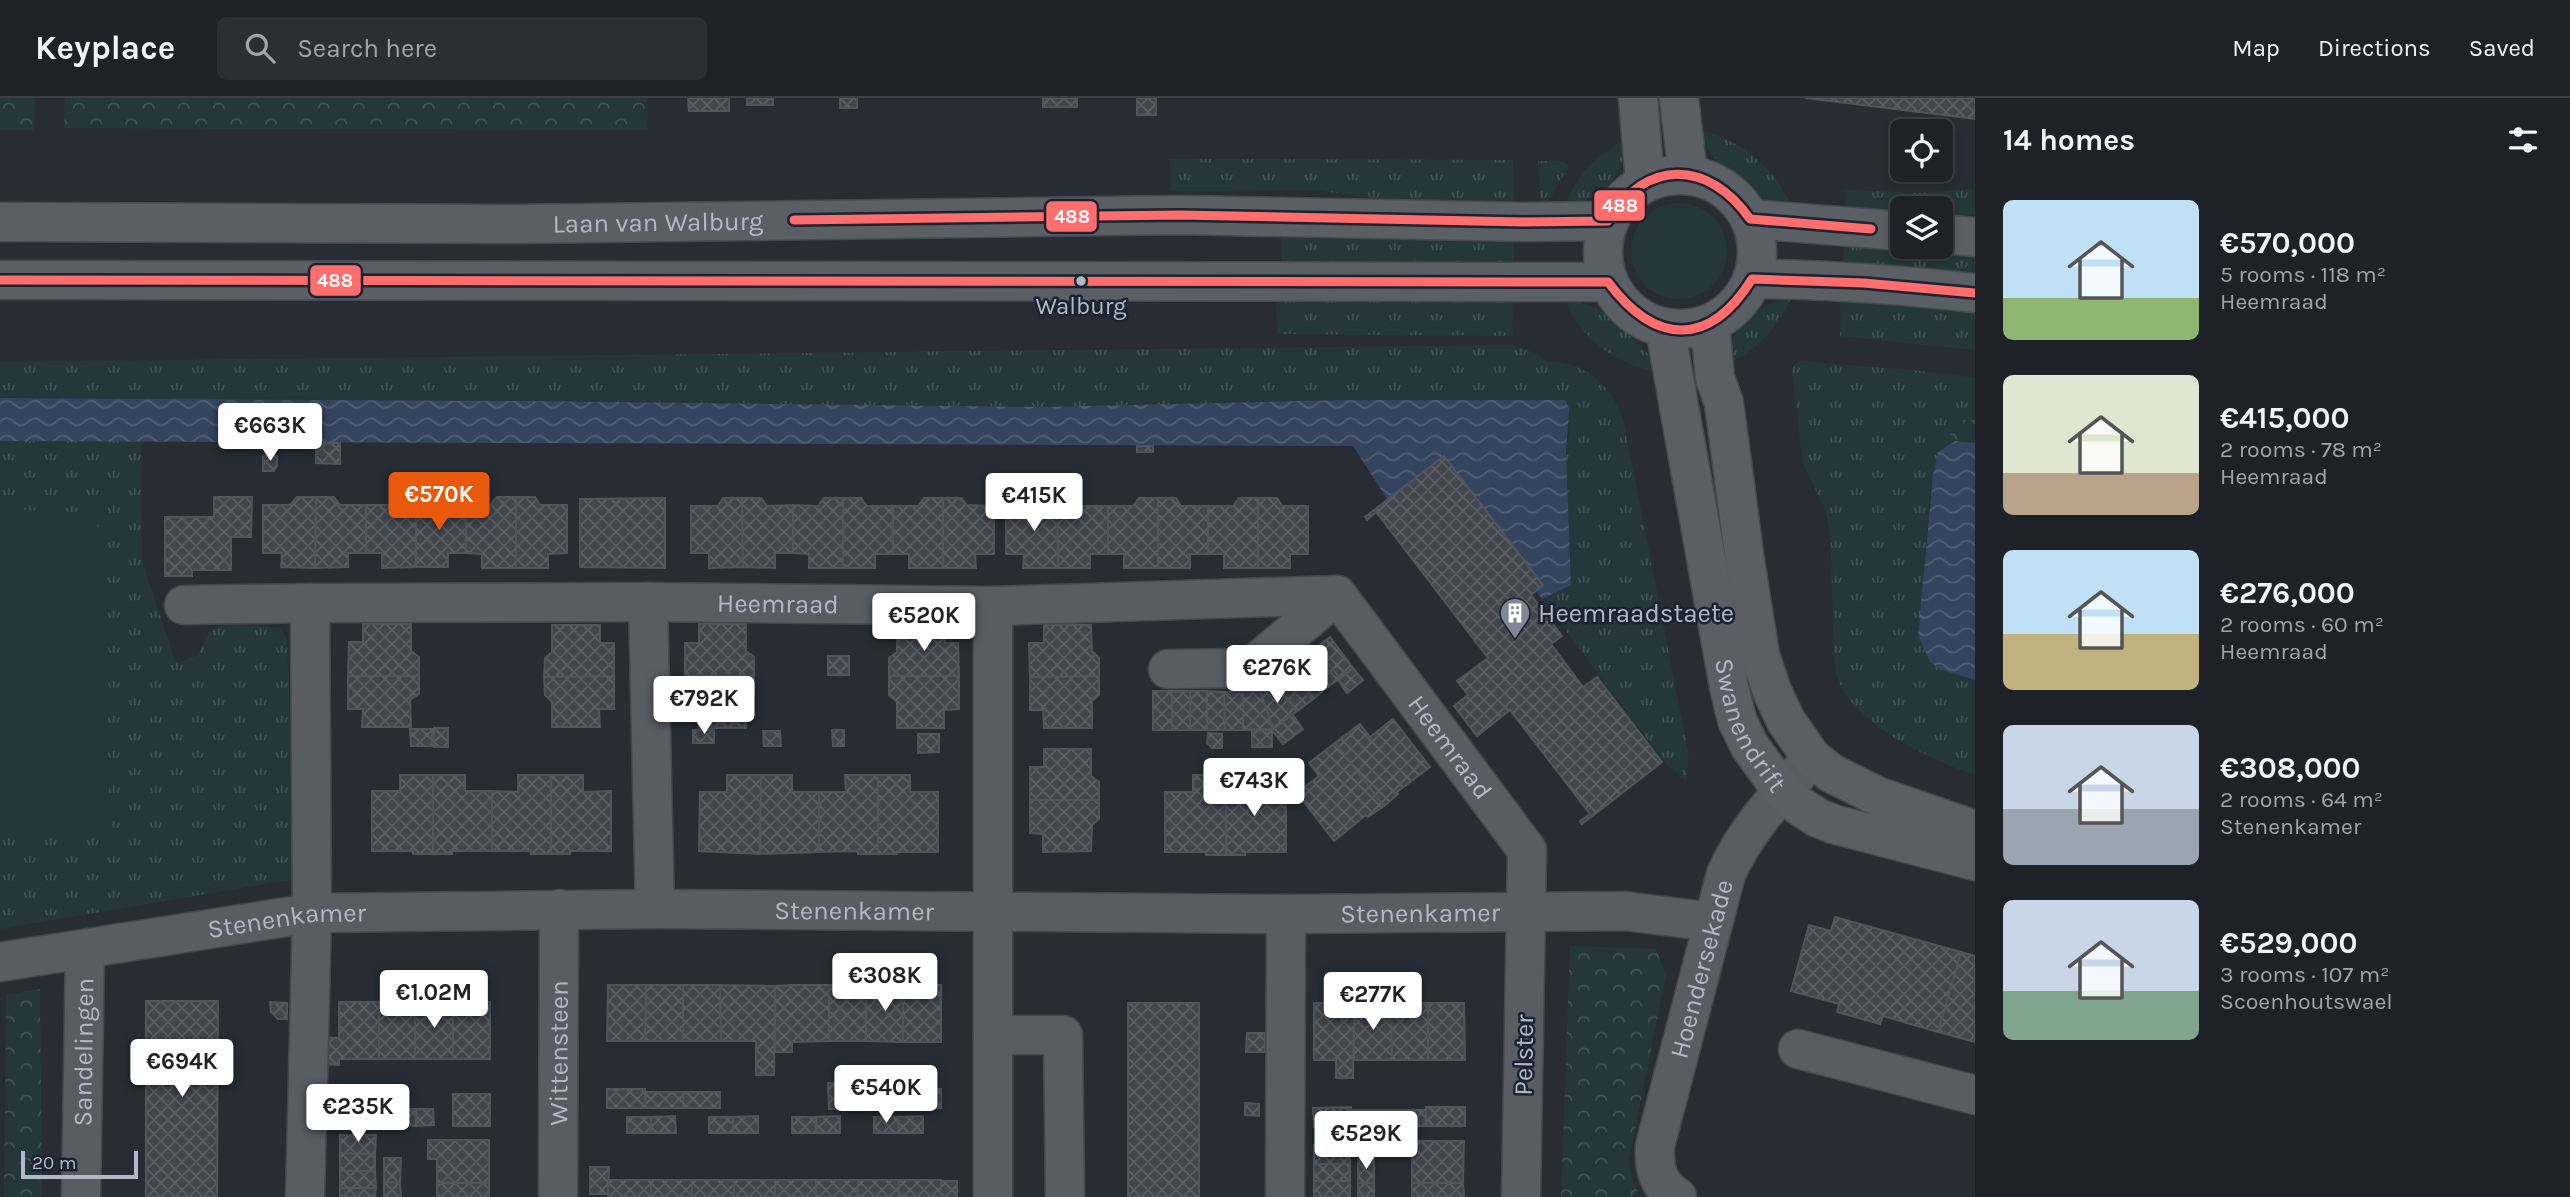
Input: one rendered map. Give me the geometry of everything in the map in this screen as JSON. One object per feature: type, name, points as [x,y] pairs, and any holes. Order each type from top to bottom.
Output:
[{"type":"main road","points":[[1638,98],[1644,182]]},
{"type":"main road","points":[[1679,98],[1688,175]]},
{"type":"main road","points":[[1688,175],[1714,182],[1744,207],[1756,233],[1757,249],[1752,279],[1735,306],[1710,324],[1688,329],[1665,328],[1647,322],[1631,312],[1618,298],[1608,282],[1602,250],[1608,221],[1625,197],[1644,182],[1666,176],[1688,175]]},
{"type":"main road","name":"Laan van Walburg","points":[[0,222],[517,224],[1180,215],[1524,222],[1608,221]]},
{"type":"main road","points":[[1750,219],[1890,230]]},
{"type":"main road","points":[[1953,235],[1975,237]]},
{"type":"main road","points":[[1752,279],[1807,279],[1975,293]]},
{"type":"main road","points":[[0,280],[1608,282]]},
{"type":"main road","name":"Swanendrift","points":[[1710,324],[1715,378],[1724,403],[1760,654],[1772,691],[1786,721],[1812,758],[1831,773],[1877,796],[1975,830]]},
{"type":"main road","name":"Swanendrift","points":[[1665,328],[1737,720],[1749,745],[1782,791],[1818,818],[1975,861]]},
{"type":"street","name":"Heemraad","points":[[184,605],[649,602],[993,606],[1337,595],[1527,850],[1527,913]]},
{"type":"street","points":[[1168,669],[1250,668],[1337,595]]},
{"type":"street","points":[[649,602],[654,909]]},
{"type":"street","points":[[305,1197],[312,913],[310,603]]},
{"type":"street","points":[[993,606],[993,1197]]},
{"type":"street","name":"Hoendersekade","points":[[1664,1192],[1654,1165],[1655,1146],[1726,874],[1737,849],[1782,791],[1812,758]]},
{"type":"street","name":"Stenenkamer","points":[[0,962],[312,913],[559,909],[1286,914],[1625,911],[1712,922]]},
{"type":"street","name":"Wittensteen","points":[[558,1197],[559,909]]},
{"type":"street","name":"Pelster","points":[[1521,1197],[1527,913]]},
{"type":"street","points":[[1285,1197],[1286,914]]},
{"type":"street","name":"Sandelingen","points":[[81,1197],[85,950]]},
{"type":"street","points":[[993,1035],[1063,1035],[1065,1197]]},
{"type":"street","points":[[1798,1049],[1975,1095]]},
{"type":"green space","points":[[0,98],[35,98],[34,130],[0,130]]},
{"type":"green space","points":[[65,98],[648,98],[647,130],[64,128]]},
{"type":"green space","points":[[1700,130],[1731,142],[1757,159],[1778,182],[1794,211],[1772,205],[1761,198],[1742,177],[1717,161],[1705,145]]},
{"type":"green space","points":[[1627,139],[1620,166],[1609,185],[1591,198],[1564,207],[1575,185],[1589,167]]},
{"type":"green space","points":[[1170,159],[1513,160],[1514,210],[1461,210],[1314,190],[1171,191]]},
{"type":"green space","points":[[1538,161],[1563,161],[1569,166],[1550,198],[1547,210],[1541,210]]},
{"type":"green space","points":[[1975,189],[1975,214],[1953,215],[1953,196],[1890,196],[1890,218],[1845,215],[1845,190],[1920,193]]},
{"type":"green space","points":[[1679,203],[1697,207],[1713,217],[1723,233],[1727,251],[1723,269],[1713,285],[1697,295],[1679,299],[1661,295],[1645,285],[1635,269],[1631,251],[1635,233],[1645,217],[1661,207]]},
{"type":"green space","points":[[1281,234],[1514,234],[1514,267],[1282,267]]},
{"type":"green space","points":[[1844,238],[1890,245],[1890,259],[1953,259],[1953,248],[1975,249],[1975,283],[1842,271]]},
{"type":"green space","points":[[1275,295],[1512,295],[1513,336],[1278,334]]},
{"type":"green space","points":[[1841,295],[1975,307],[1975,350],[1840,336]]},
{"type":"green space","points":[[1792,296],[1766,336],[1728,364],[1733,339],[1748,319],[1768,305]]},
{"type":"green space","points":[[1565,297],[1600,310],[1638,343],[1648,354],[1657,372],[1628,363],[1601,347],[1578,324]]},
{"type":"green space","points":[[1511,345],[1538,354],[1548,362],[1574,366],[1595,377],[1611,396],[1623,419],[1689,756],[1686,781],[1667,765],[1542,599],[1571,584],[1566,453],[1569,433],[1564,400],[1342,400],[1042,407],[0,398],[0,362]]},
{"type":"green space","points":[[1800,361],[1975,378],[1975,420],[1960,420],[1938,452],[1930,493],[1925,554],[1942,670],[1975,680],[1975,775],[1916,750],[1876,725],[1845,694],[1837,677],[1829,525],[1825,509],[1803,463],[1792,370]]},
{"type":"green space","points":[[1960,420],[1975,420],[1975,443],[1955,441],[1938,452]]},
{"type":"green space","points":[[0,441],[141,441],[142,561],[175,660],[179,662],[198,655],[208,634],[220,627],[246,625],[281,628],[287,640],[295,879],[0,929]]},
{"type":"green space","points":[[0,509],[97,513],[111,834],[0,831]]},
{"type":"green space","points":[[1570,946],[1656,949],[1666,975],[1629,1160],[1632,1178],[1640,1197],[1561,1197]]},
{"type":"green space","points":[[40,989],[42,1197],[4,1197],[6,995]]},
{"type":"water","points":[[0,398],[1042,407],[1342,400],[1565,400],[1569,408],[1566,453],[1571,585],[1542,599],[1442,463],[1389,502],[1353,446],[0,441]]},
{"type":"water","points":[[1955,441],[1975,443],[1975,680],[1942,670],[1930,662],[1918,636],[1933,475],[1938,452]]},
{"type":"building","points":[[688,98],[729,98],[729,111],[689,111]]},
{"type":"building","points":[[747,98],[773,98],[773,105],[747,105]]},
{"type":"building","points":[[840,98],[857,98],[857,108],[840,108]]},
{"type":"building","points":[[1043,98],[1077,98],[1077,107],[1043,107]]},
{"type":"building","points":[[1137,98],[1156,98],[1156,115],[1137,115]]},
{"type":"building","points":[[1805,98],[1975,98],[1975,119],[1952,116]]},
{"type":"building","points":[[316,443],[340,443],[340,464],[316,463]]},
{"type":"building","points":[[1137,446],[1153,446],[1153,452],[1137,452]]},
{"type":"building","points":[[263,456],[277,456],[274,471],[263,471]]},
{"type":"building","name":"Heemraadstaete","points":[[1444,456],[1543,585],[1531,595],[1562,636],[1551,644],[1583,687],[1597,677],[1662,762],[1582,824],[1580,821],[1590,814],[1510,710],[1477,736],[1454,706],[1468,695],[1457,681],[1488,658],[1376,512],[1367,520],[1365,517]]},
{"type":"building","points":[[214,497],[252,497],[251,537],[231,537],[231,570],[192,570],[192,576],[165,576],[165,517],[214,517]]},
{"type":"building","points":[[297,497],[316,497],[315,568],[281,567],[282,553],[263,553],[263,505],[290,505]]},
{"type":"building","points":[[316,497],[334,497],[340,505],[366,505],[366,553],[348,553],[348,567],[315,568]]},
{"type":"building","points":[[397,497],[416,497],[416,567],[382,568],[382,553],[366,553],[366,505],[391,505]]},
{"type":"building","points":[[416,497],[434,497],[440,505],[466,505],[466,553],[448,553],[448,567],[416,567]]},
{"type":"building","points":[[497,497],[516,497],[516,568],[482,568],[482,554],[466,553],[466,505],[490,505]]},
{"type":"building","points":[[516,497],[535,497],[540,505],[567,505],[567,553],[548,554],[548,568],[516,568]]},
{"type":"building","points":[[665,498],[665,568],[580,567],[580,499]]},
{"type":"building","points":[[723,498],[742,498],[743,567],[709,568],[709,553],[691,553],[691,506],[718,506]]},
{"type":"building","points":[[742,498],[761,498],[767,506],[793,505],[793,553],[775,553],[775,568],[743,567]]},
{"type":"building","points":[[824,498],[843,498],[843,568],[809,568],[809,554],[793,553],[793,505],[818,506]]},
{"type":"building","points":[[843,498],[861,498],[867,506],[893,506],[893,554],[875,554],[875,568],[843,568]]},
{"type":"building","points":[[924,498],[943,498],[943,568],[909,568],[909,554],[893,554],[893,506],[918,506]]},
{"type":"building","points":[[943,498],[961,498],[967,505],[994,506],[994,554],[975,554],[976,568],[943,568]]},
{"type":"building","points":[[1076,498],[1081,506],[1108,506],[1108,554],[1090,554],[1090,568],[1058,568],[1057,499]]},
{"type":"building","points":[[1139,498],[1158,498],[1158,568],[1124,568],[1124,554],[1108,554],[1108,506],[1133,506]]},
{"type":"building","points":[[1158,498],[1176,498],[1181,506],[1208,506],[1208,554],[1190,554],[1190,568],[1158,568]]},
{"type":"building","points":[[1239,498],[1258,498],[1258,568],[1224,568],[1224,554],[1208,554],[1208,506],[1233,506]]},
{"type":"building","points":[[1258,498],[1277,498],[1282,506],[1308,506],[1308,554],[1290,554],[1290,568],[1258,568]]},
{"type":"building","points":[[1038,499],[1057,499],[1058,568],[1023,568],[1024,554],[1006,554],[1006,506],[1032,506]]},
{"type":"building","points":[[363,624],[411,624],[411,651],[419,657],[419,676],[348,676],[349,642],[363,642]]},
{"type":"building","points":[[699,624],[746,624],[746,651],[754,657],[754,676],[685,676],[685,643],[699,643]]},
{"type":"building","points":[[552,625],[600,625],[600,643],[614,643],[614,676],[544,677],[545,658],[552,652]]},
{"type":"building","points":[[897,625],[945,625],[945,643],[958,643],[959,676],[889,676],[889,658],[897,652]]},
{"type":"building","points":[[1044,625],[1091,625],[1092,651],[1099,658],[1099,676],[1030,677],[1029,643],[1044,643]]},
{"type":"building","points":[[1330,637],[1353,668],[1340,678],[1316,648]]},
{"type":"building","points":[[1316,648],[1340,678],[1325,689],[1302,659]]},
{"type":"building","points":[[828,656],[849,656],[849,675],[828,675]]},
{"type":"building","points":[[1302,659],[1325,689],[1312,700],[1288,670]]},
{"type":"building","points":[[1353,668],[1363,680],[1347,693],[1338,680]]},
{"type":"building","points":[[1288,670],[1312,700],[1297,711],[1274,681]]},
{"type":"building","points":[[348,676],[419,676],[419,694],[410,700],[411,727],[362,727],[363,709],[348,709]]},
{"type":"building","points":[[614,676],[614,709],[599,709],[600,727],[552,727],[552,702],[545,695],[544,677]]},
{"type":"building","points":[[685,676],[754,676],[754,695],[746,700],[746,728],[699,728],[699,710],[685,710]]},
{"type":"building","points":[[889,676],[959,676],[959,709],[944,710],[944,728],[897,728],[897,702],[889,695]]},
{"type":"building","points":[[1099,676],[1099,695],[1092,701],[1092,728],[1044,728],[1043,710],[1030,710],[1030,677]]},
{"type":"building","points":[[1274,681],[1297,711],[1273,729],[1260,691]]},
{"type":"building","points":[[1153,691],[1172,691],[1172,730],[1153,730]]},
{"type":"building","points":[[1172,691],[1190,691],[1190,730],[1172,730]]},
{"type":"building","points":[[1190,691],[1207,691],[1207,730],[1190,730]]},
{"type":"building","points":[[1207,691],[1224,692],[1225,730],[1207,730]]},
{"type":"building","points":[[1243,691],[1243,730],[1225,730],[1224,692]]},
{"type":"building","points":[[1243,691],[1260,691],[1273,729],[1243,730]]},
{"type":"building","points":[[1292,714],[1303,729],[1283,744],[1272,730]]},
{"type":"building","points":[[1393,719],[1430,767],[1397,792],[1384,806],[1335,743],[1360,724],[1370,737]]},
{"type":"building","points":[[434,728],[448,728],[448,747],[434,747]]},
{"type":"building","points":[[410,729],[432,729],[432,746],[411,746]]},
{"type":"building","points":[[693,730],[714,730],[714,743],[693,743]]},
{"type":"building","points":[[832,730],[844,730],[844,746],[833,746]]},
{"type":"building","points":[[1252,730],[1272,730],[1272,747],[1252,747]]},
{"type":"building","points":[[763,731],[780,731],[781,746],[764,746]]},
{"type":"building","points":[[1208,733],[1222,734],[1222,748],[1212,748],[1207,743]]},
{"type":"building","points":[[918,734],[939,734],[939,752],[918,753]]},
{"type":"building","points":[[1335,743],[1384,806],[1368,817],[1366,815],[1334,841],[1297,793],[1319,776],[1309,763]]},
{"type":"building","points":[[1044,749],[1091,749],[1091,776],[1099,782],[1099,800],[1030,800],[1030,767],[1044,767]]},
{"type":"building","points":[[400,775],[433,775],[433,854],[372,851],[372,791],[400,791]]},
{"type":"building","points":[[433,775],[465,775],[465,791],[492,791],[492,851],[433,854]]},
{"type":"building","points":[[518,775],[551,775],[551,854],[492,851],[492,791],[518,792]]},
{"type":"building","points":[[551,775],[583,775],[583,792],[611,791],[611,851],[551,854]]},
{"type":"building","points":[[727,775],[761,775],[760,854],[699,851],[700,792],[727,792]]},
{"type":"building","points":[[761,775],[792,775],[792,792],[819,792],[819,852],[760,854]]},
{"type":"building","points":[[845,775],[878,775],[878,854],[858,854],[858,851],[819,852],[819,792],[846,792]]},
{"type":"building","points":[[878,775],[910,775],[910,792],[938,792],[938,852],[878,854]]},
{"type":"building","points":[[1193,775],[1226,775],[1226,855],[1165,852],[1165,792],[1193,792]]},
{"type":"building","points":[[1226,775],[1257,775],[1257,792],[1286,792],[1286,852],[1226,855]]},
{"type":"building","points":[[1030,800],[1099,800],[1099,819],[1092,825],[1091,851],[1043,852],[1043,834],[1030,833]]},
{"type":"building","points":[[1835,917],[1961,952],[1938,1032],[1883,1016],[1880,1024],[1837,1012],[1839,1004],[1791,991],[1809,925],[1831,931]]},
{"type":"building","points":[[1961,952],[1975,956],[1975,1042],[1938,1032]]},
{"type":"building","points":[[608,985],[646,985],[645,1041],[607,1041]]},
{"type":"building","points":[[646,985],[683,985],[683,1041],[645,1041]]},
{"type":"building","points":[[683,985],[720,985],[721,1041],[683,1041]]},
{"type":"building","points":[[720,985],[775,986],[774,1075],[756,1075],[756,1041],[721,1041]]},
{"type":"building","points":[[829,985],[829,1041],[792,1042],[792,1052],[775,1052],[775,986]]},
{"type":"building","points":[[829,985],[866,985],[866,1041],[829,1041]]},
{"type":"building","points":[[866,985],[903,985],[903,1042],[866,1041]]},
{"type":"building","points":[[903,985],[941,985],[941,1042],[903,1042]]},
{"type":"building","points":[[146,1001],[218,1001],[217,1197],[146,1197]]},
{"type":"building","points":[[270,1002],[287,1003],[287,1019],[278,1019],[271,1012]]},
{"type":"building","points":[[339,1002],[379,1002],[379,1059],[339,1059],[339,1065],[322,1064],[322,1037],[339,1038]]},
{"type":"building","points":[[379,1002],[415,1002],[415,1059],[379,1059]]},
{"type":"building","points":[[415,1002],[453,1002],[453,1059],[415,1059]]},
{"type":"building","points":[[453,1002],[490,1002],[490,1059],[453,1059]]},
{"type":"building","points":[[1128,1003],[1199,1003],[1199,1197],[1128,1197]]},
{"type":"building","points":[[1314,1003],[1354,1003],[1353,1078],[1336,1078],[1336,1060],[1314,1060]]},
{"type":"building","points":[[1354,1003],[1391,1003],[1392,1060],[1354,1060]]},
{"type":"building","points":[[1391,1003],[1428,1003],[1428,1060],[1392,1060]]},
{"type":"building","points":[[1428,1003],[1464,1003],[1465,1060],[1428,1060]]},
{"type":"building","points":[[1247,1033],[1265,1033],[1265,1052],[1246,1052]]},
{"type":"building","points":[[828,1083],[850,1083],[849,1092],[866,1091],[866,1108],[829,1109]]},
{"type":"building","points":[[607,1089],[645,1089],[646,1108],[607,1108]]},
{"type":"building","points":[[903,1089],[941,1089],[941,1108],[903,1108]]},
{"type":"building","points":[[903,1089],[903,1108],[866,1108],[866,1091]]},
{"type":"building","points":[[645,1092],[683,1092],[683,1108],[646,1108]]},
{"type":"building","points":[[683,1092],[720,1092],[720,1108],[683,1108]]},
{"type":"building","points":[[453,1094],[490,1094],[490,1126],[453,1126]]},
{"type":"building","points":[[1245,1103],[1259,1104],[1259,1116],[1245,1115]]},
{"type":"building","points":[[339,1107],[377,1107],[378,1125],[339,1125]]},
{"type":"building","points":[[1351,1107],[1351,1127],[1314,1127],[1313,1108]]},
{"type":"building","points":[[1426,1107],[1465,1107],[1465,1126],[1426,1126]]},
{"type":"building","points":[[398,1109],[416,1109],[416,1126],[398,1125]]},
{"type":"building","points":[[416,1109],[433,1109],[434,1125],[416,1126]]},
{"type":"building","points":[[1351,1110],[1390,1110],[1391,1127],[1351,1127]]},
{"type":"building","points":[[1390,1110],[1426,1110],[1426,1126],[1391,1127]]},
{"type":"building","points":[[675,1116],[676,1133],[651,1133],[651,1117]]},
{"type":"building","points":[[758,1116],[758,1133],[733,1133],[733,1117]]},
{"type":"building","points":[[840,1116],[840,1133],[816,1133],[816,1117]]},
{"type":"building","points":[[923,1116],[923,1133],[899,1133],[898,1117]]},
{"type":"building","points":[[627,1117],[651,1117],[651,1133],[627,1133]]},
{"type":"building","points":[[709,1117],[733,1117],[733,1133],[709,1133]]},
{"type":"building","points":[[792,1117],[816,1117],[816,1133],[792,1133]]},
{"type":"building","points":[[874,1117],[898,1117],[899,1133],[874,1133]]},
{"type":"building","points":[[340,1135],[376,1135],[375,1154],[340,1153]]},
{"type":"building","points":[[428,1140],[489,1140],[489,1183],[437,1183],[437,1159],[428,1159]]},
{"type":"building","points":[[1412,1141],[1464,1141],[1463,1183],[1412,1183]]},
{"type":"building","points":[[1314,1145],[1350,1145],[1350,1164],[1314,1164]]},
{"type":"building","points":[[340,1153],[375,1154],[375,1171],[340,1171]]},
{"type":"building","points":[[384,1158],[401,1158],[400,1183],[384,1182]]},
{"type":"building","points":[[1358,1159],[1374,1159],[1374,1183],[1358,1183]]},
{"type":"building","points":[[1314,1164],[1350,1164],[1350,1181],[1314,1181]]},
{"type":"building","points":[[590,1167],[609,1167],[608,1194],[590,1194]]},
{"type":"building","points":[[340,1171],[375,1171],[376,1188],[340,1188]]},
{"type":"building","points":[[609,1180],[651,1180],[651,1197],[608,1197]]},
{"type":"building","points":[[651,1180],[692,1180],[692,1197],[651,1197]]},
{"type":"building","points":[[692,1180],[734,1180],[734,1197],[692,1197]]},
{"type":"building","points":[[734,1180],[775,1180],[775,1197],[734,1197]]},
{"type":"building","points":[[775,1180],[816,1180],[816,1197],[775,1197]]},
{"type":"building","points":[[816,1180],[858,1180],[857,1197],[816,1197]]},
{"type":"building","points":[[858,1180],[899,1180],[899,1197],[857,1197]]},
{"type":"building","points":[[899,1180],[941,1180],[941,1197],[899,1197]]},
{"type":"building","points":[[941,1181],[957,1181],[957,1197],[941,1197]]},
{"type":"building","points":[[1314,1181],[1350,1181],[1350,1197],[1314,1197]]},
{"type":"building","points":[[384,1182],[400,1183],[401,1197],[384,1197]]},
{"type":"building","points":[[437,1183],[489,1183],[489,1197],[437,1197]]},
{"type":"building","points":[[1358,1183],[1374,1183],[1374,1197],[1358,1197]]},
{"type":"building","points":[[1412,1183],[1463,1183],[1464,1197],[1412,1197]]},
{"type":"building","points":[[340,1188],[376,1188],[375,1197],[340,1197]]},
{"type":"transit line","name":"488","points":[[794,220],[1180,215],[1524,222],[1608,221],[1623,200],[1640,186],[1659,177],[1678,174],[1697,177],[1716,186],[1734,200],[1750,219],[1871,229]]},
{"type":"transit line","name":"488","points":[[0,280],[1608,282],[1626,303],[1644,318],[1663,327],[1682,330],[1700,327],[1718,317],[1735,302],[1752,279],[1864,283],[1975,293]]},
{"type":"place","name":"Walburg","points":[[1081,281]]},
{"type":"place","name":"Heemraadstaete","points":[[1515,640]]}]
